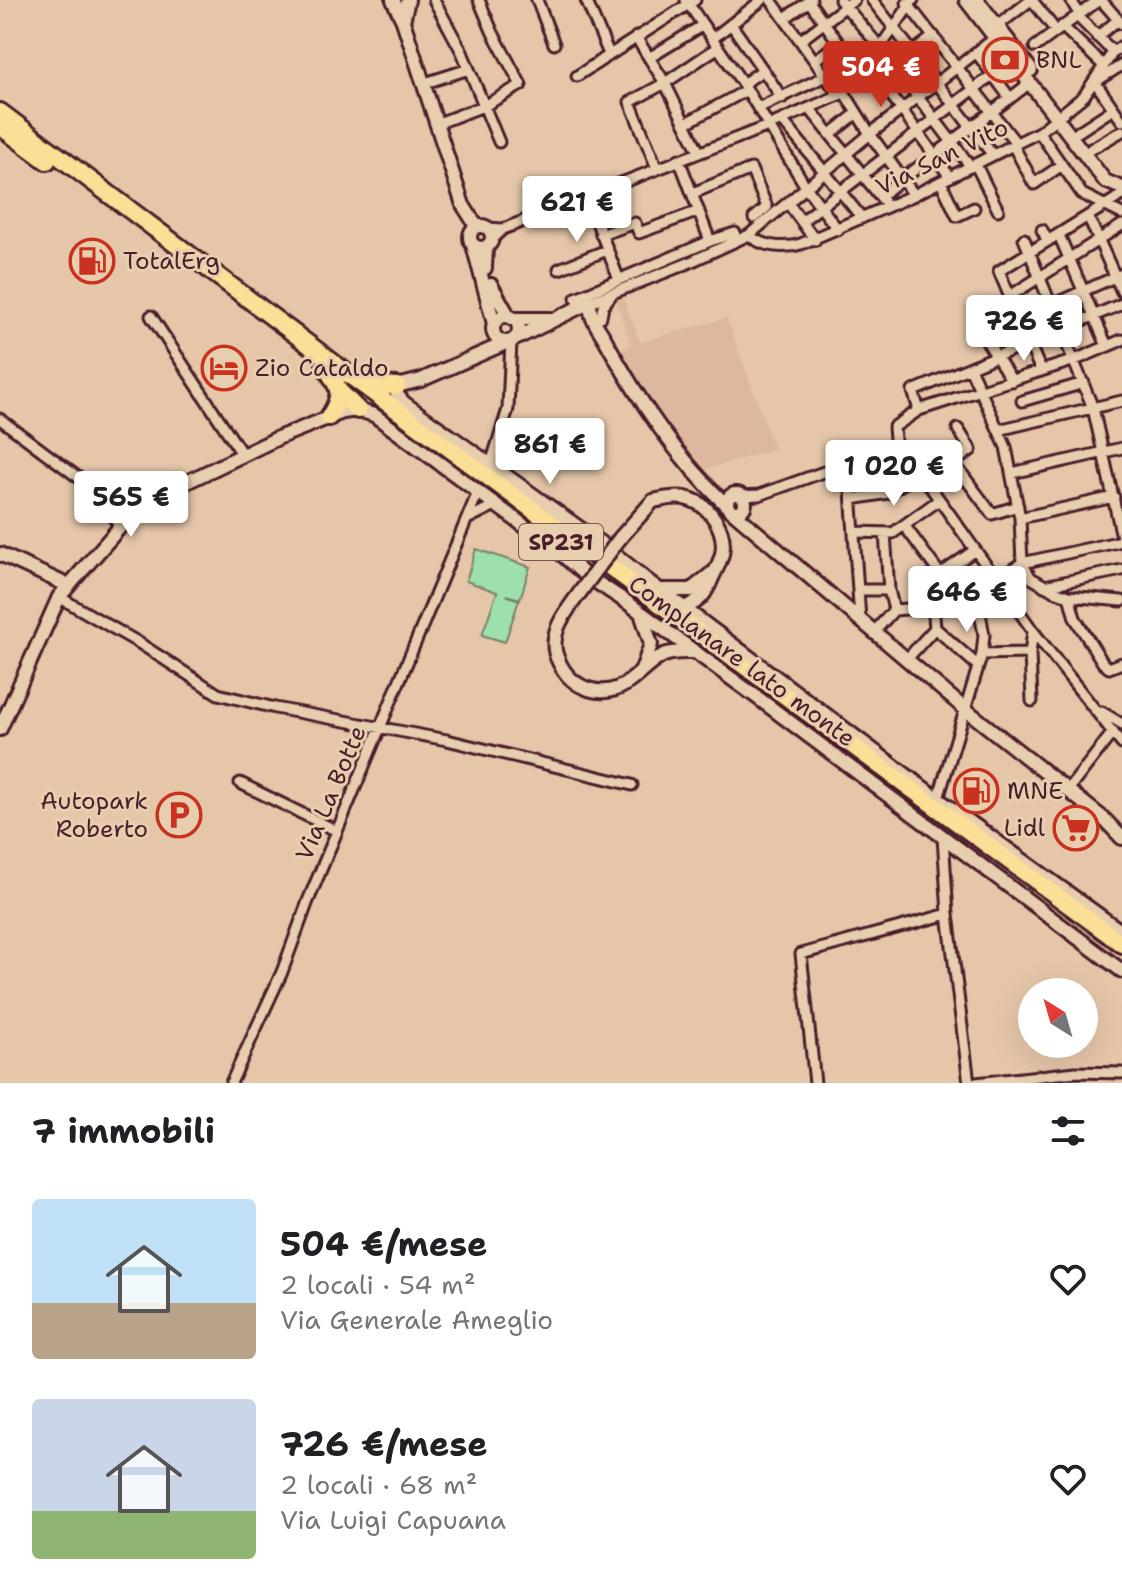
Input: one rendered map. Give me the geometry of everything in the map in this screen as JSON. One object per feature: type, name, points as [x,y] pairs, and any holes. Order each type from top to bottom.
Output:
[{"type":"highway","name":"SP231","points":[[0,112],[348,374],[1122,944]]},
{"type":"highway","name":"SP231","points":[[0,126],[1122,957]]},
{"type":"highway","points":[[325,366],[340,392],[358,410]]},
{"type":"highway","points":[[348,374],[379,385],[397,386]]},
{"type":"highway","points":[[329,417],[338,403],[340,392]]},
{"type":"street","points":[[434,0],[486,105],[499,142]]},
{"type":"street","points":[[436,124],[486,105],[521,85],[479,0]]},
{"type":"street","points":[[537,0],[554,44]]},
{"type":"street","points":[[586,0],[609,54]]},
{"type":"street","points":[[657,168],[630,102],[665,83],[762,0]]},
{"type":"street","points":[[771,0],[857,113],[914,195]]},
{"type":"street","points":[[872,0],[992,154]]},
{"type":"street","points":[[966,0],[996,32],[1059,114],[1105,181],[1122,188]]},
{"type":"street","points":[[977,0],[1012,60],[1030,83],[1078,132],[1111,176],[1122,181]]},
{"type":"street","points":[[574,304],[590,302],[749,235],[870,134],[976,52],[1031,0],[1059,29],[1103,65]]},
{"type":"street","points":[[1071,0],[1078,15],[1097,37],[1117,49]]},
{"type":"street","points":[[1035,47],[1100,0],[1120,22],[1097,37]]},
{"type":"street","points":[[785,18],[809,1],[839,43],[901,110],[934,155],[957,216],[974,208]]},
{"type":"street","points":[[481,237],[768,126],[842,94],[863,71],[909,1],[992,111],[1014,144],[1034,184],[1062,165]]},
{"type":"street","points":[[402,2],[403,21],[422,84],[463,205],[481,237],[496,338],[510,341]]},
{"type":"street","points":[[577,76],[690,2],[806,187],[838,230]]},
{"type":"street","points":[[801,40],[846,2],[974,166],[998,210]]},
{"type":"street","points":[[731,24],[782,98]]},
{"type":"street","points":[[649,58],[703,25]]},
{"type":"street","points":[[894,66],[934,36]]},
{"type":"street","points":[[636,37],[665,83],[699,152]]},
{"type":"street","points":[[815,60],[839,43]]},
{"type":"street","name":"Via San Vito","points":[[749,235],[762,243],[792,247],[815,240],[974,166],[1039,132],[1084,96],[1117,49]]},
{"type":"street","points":[[976,52],[1010,98]]},
{"type":"street","points":[[802,221],[1012,60]]},
{"type":"street","points":[[1122,65],[1095,82],[1122,121]]},
{"type":"street","points":[[422,84],[469,69]]},
{"type":"street","points":[[686,123],[745,87],[763,70]]},
{"type":"street","points":[[758,108],[826,76]]},
{"type":"street","points":[[880,196],[1030,83]]},
{"type":"street","points":[[810,109],[888,207]]},
{"type":"street","points":[[1078,132],[1113,109]]},
{"type":"street","points":[[831,134],[857,113]]},
{"type":"street","points":[[782,120],[862,218]]},
{"type":"street","points":[[1039,132],[1082,194],[1122,214]]},
{"type":"street","points":[[1091,149],[1121,135]]},
{"type":"street","points":[[679,159],[710,241]]},
{"type":"street","points":[[693,193],[751,169],[767,207],[754,218]]},
{"type":"street","points":[[1041,371],[999,271],[1122,195]]},
{"type":"street","points":[[587,196],[619,280]]},
{"type":"street","points":[[788,203],[815,240]]},
{"type":"street","points":[[601,235],[635,223],[639,233],[699,211]]},
{"type":"street","points":[[1088,216],[1119,276],[1122,292]]},
{"type":"street","points":[[1010,296],[1122,225]]},
{"type":"street","points":[[1042,230],[1048,241]]},
{"type":"street","points":[[397,386],[421,380],[471,359],[510,341],[619,280],[735,233]]},
{"type":"street","points":[[1059,235],[1107,346]]},
{"type":"street","points":[[481,237],[483,259],[495,297],[518,329],[510,341],[508,409],[491,464]]},
{"type":"street","points":[[938,799],[982,654],[984,635],[976,591],[981,579],[995,577],[1022,563],[1122,539],[1093,408],[1024,239]]},
{"type":"street","points":[[559,269],[607,250]]},
{"type":"street","points":[[1012,381],[983,335],[1119,276]]},
{"type":"street","points":[[597,319],[615,292]]},
{"type":"street","points":[[590,302],[605,338],[646,411],[693,471],[738,503],[753,527],[906,660],[1104,819],[1122,838]]},
{"type":"street","points":[[574,304],[597,319]]},
{"type":"street","points":[[919,410],[913,391],[1122,304]]},
{"type":"street","points":[[151,316],[242,454]]},
{"type":"street","points":[[471,359],[500,318],[551,319]]},
{"type":"street","points":[[896,451],[894,427],[919,410],[1075,360],[1122,340]]},
{"type":"street","points":[[970,368],[1006,447],[1020,518],[1022,563],[1031,578],[1069,596],[1122,601]]},
{"type":"street","points":[[410,399],[413,389],[421,380]]},
{"type":"street","points":[[1022,401],[1084,383]]},
{"type":"street","points":[[397,386],[421,414]]},
{"type":"street","points":[[397,386],[400,400],[613,552],[938,799],[1122,932]]},
{"type":"street","points":[[998,430],[1122,401]]},
{"type":"street","points":[[0,729],[59,597],[119,526],[170,490],[242,454],[329,417],[358,410]]},
{"type":"street","name":"Complanare lato monte","points":[[358,410],[374,415],[1122,971]]},
{"type":"street","points":[[0,419],[99,493],[139,510]]},
{"type":"street","points":[[927,483],[971,450],[958,429]]},
{"type":"street","points":[[1012,473],[1122,448]]},
{"type":"street","points":[[738,503],[849,463],[904,450],[1033,631],[1122,744]]},
{"type":"street","points":[[849,463],[860,619]]},
{"type":"street","points":[[954,463],[992,514],[1018,506]]},
{"type":"street","points":[[852,499],[888,493],[920,473]]},
{"type":"street","points":[[1111,484],[1122,481]]},
{"type":"street","name":"Via La Botte","points":[[231,1083],[282,972],[478,492]]},
{"type":"street","points":[[99,493],[119,526]]},
{"type":"street","points":[[1020,518],[1114,497]]},
{"type":"street","points":[[670,634],[664,655],[623,686],[604,692],[584,688],[565,672],[554,650],[554,638],[564,615],[620,538],[653,501],[684,498],[702,505],[716,522],[722,544],[716,569],[705,595],[684,608]]},
{"type":"street","points":[[854,532],[893,533],[939,500]]},
{"type":"street","points":[[469,518],[495,505]]},
{"type":"street","points":[[904,525],[940,574]]},
{"type":"street","points":[[885,533],[889,590],[894,610]]},
{"type":"street","points":[[975,550],[931,581],[935,628],[977,665]]},
{"type":"street","points":[[0,554],[67,585]]},
{"type":"street","points":[[684,608],[691,590],[716,569]]},
{"type":"street","points":[[1044,586],[1122,570]]},
{"type":"street","points":[[658,589],[677,592],[691,590]]},
{"type":"street","points":[[858,590],[889,590]]},
{"type":"street","points":[[705,595],[707,618],[713,629]]},
{"type":"street","points":[[1069,596],[1075,618],[1103,663],[1109,668],[1122,663]]},
{"type":"street","points":[[59,597],[218,694],[275,708],[447,740],[632,785]]},
{"type":"street","points":[[874,632],[894,610],[933,607]]},
{"type":"street","points":[[639,611],[648,628],[651,644],[642,670]]},
{"type":"street","points":[[906,660],[935,628]]},
{"type":"street","points":[[1032,701],[1030,653],[1033,631]]},
{"type":"street","points":[[651,644],[670,634]]},
{"type":"street","points":[[664,655],[694,652]]},
{"type":"street","points":[[982,654],[1030,653]]},
{"type":"street","points":[[1090,702],[1122,724]]},
{"type":"street","points":[[1068,790],[1113,732]]},
{"type":"street","points":[[240,783],[337,831]]},
{"type":"street","points":[[1104,819],[1122,823]]},
{"type":"street","points":[[943,837],[948,914],[969,1083]]},
{"type":"street","points":[[815,1083],[801,954],[948,914]]},
{"type":"street","points":[[976,1083],[1076,1072],[1122,1073]]},
{"type":"shaded area","points":[[622,295],[640,342],[727,318],[774,449],[703,470],[674,441],[615,351],[631,346],[616,298]]},
{"type":"green space","points":[[476,549],[530,567],[520,599],[506,595],[519,600],[505,642],[482,635],[497,592],[466,581]]},
{"type":"place","name":"BNL","points":[[1005,60]]},
{"type":"place","name":"TotalErg","points":[[92,261]]},
{"type":"place","name":"Zio Cataldo","points":[[224,368]]},
{"type":"place","name":"MNE","points":[[976,791]]},
{"type":"place","name":"Autopark Roberto","points":[[179,815]]},
{"type":"place","name":"Lidl","points":[[1076,828]]}]
